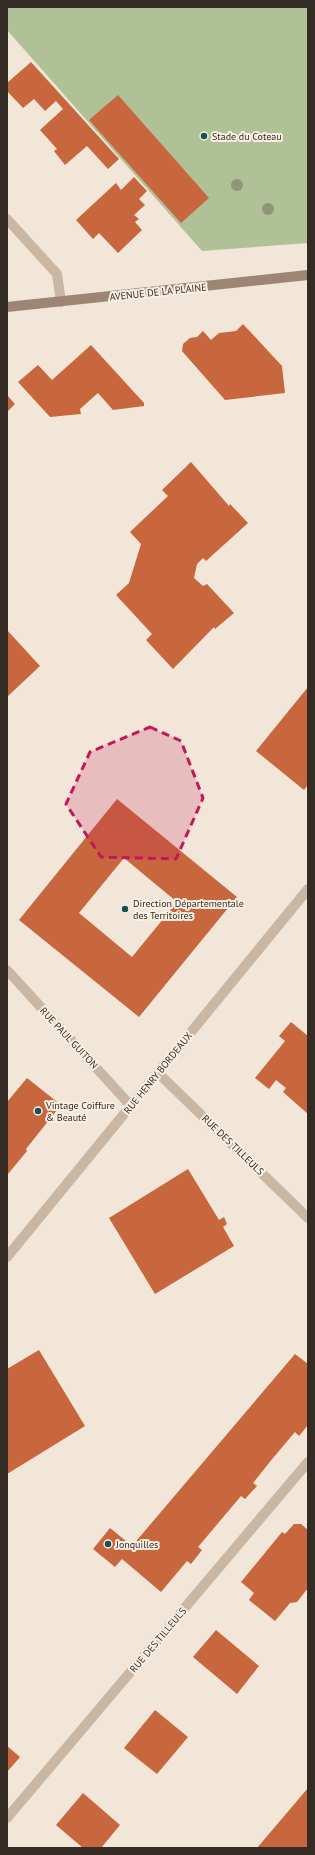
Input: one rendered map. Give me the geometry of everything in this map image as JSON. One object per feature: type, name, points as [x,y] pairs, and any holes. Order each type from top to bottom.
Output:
[{"type":"main road","name":"AVENUE DE LA PLAINE","points":[[7,307],[308,275]]},
{"type":"street","points":[[7,219],[57,274],[61,302]]},
{"type":"street","name":"RUE HENRY BORDEAUX","points":[[7,1257],[308,889]]},
{"type":"street","name":"RUE PAUL GUITON","points":[[7,970],[131,1106]]},
{"type":"street","name":"RUE DES TILLEULS","points":[[158,1073],[308,1218]]},
{"type":"street","name":"RUE DES TILLEULS","points":[[7,1818],[308,1462]]},
{"type":"highlighted area","points":[[150,727],[181,741],[203,798],[176,859],[101,857],[66,804],[90,752]]},
{"type":"green space","name":"Stade du Coteau","points":[[7,7],[308,7],[308,243],[202,251],[7,30]]},
{"type":"building","points":[[31,62],[119,159],[108,169],[87,146],[65,165],[54,151],[57,149],[40,130],[63,109],[56,101],[45,111],[34,99],[23,108],[7,91],[7,83]]},
{"type":"building","points":[[118,95],[209,198],[181,223],[89,120]]},
{"type":"building","points":[[134,177],[147,191],[139,199],[145,205],[134,215],[139,219],[135,222],[142,230],[118,253],[99,233],[93,239],[76,220],[116,183],[121,190]]},
{"type":"building","points":[[243,324],[282,366],[285,393],[225,400],[182,351],[183,344],[190,338],[197,337],[203,331],[211,340],[219,333],[236,331]]},
{"type":"building","points":[[91,345],[144,403],[144,406],[113,410],[98,393],[80,409],[81,414],[50,417],[18,382],[38,365],[52,380]]},
{"type":"building","points":[[7,395],[15,404],[7,412]]},
{"type":"building","points":[[191,462],[229,506],[230,504],[248,523],[206,561],[203,558],[197,564],[194,578],[203,586],[207,584],[234,613],[215,629],[214,627],[173,669],[146,640],[152,634],[116,595],[129,583],[141,544],[130,532],[168,496],[162,490]]},
{"type":"building","points":[[7,630],[40,666],[7,697]]},
{"type":"building","points":[[308,687],[308,785],[304,790],[256,751]]},
{"type":"building","points":[[117,799],[237,897],[139,1017],[19,920]],"holes":[[[124,858],[177,902],[132,957],[79,913]]]},
{"type":"building","points":[[291,1022],[308,1036],[308,1114],[283,1092],[286,1088],[276,1080],[269,1089],[255,1078],[285,1041],[279,1036]]},
{"type":"building","points":[[27,1078],[61,1105],[8,1174],[7,1102]]},
{"type":"building","points":[[188,1169],[219,1220],[224,1217],[227,1224],[223,1227],[234,1246],[155,1294],[109,1218]]},
{"type":"building","points":[[39,1350],[85,1426],[7,1474],[7,1369]]},
{"type":"building","points":[[295,1354],[308,1364],[308,1425],[299,1436],[295,1432],[253,1483],[257,1486],[245,1499],[241,1496],[198,1547],[202,1550],[191,1564],[187,1561],[161,1592],[122,1559],[115,1567],[93,1549],[110,1528],[132,1546]]},
{"type":"building","points":[[294,1524],[301,1524],[308,1530],[308,1588],[297,1602],[290,1603],[275,1621],[249,1600],[254,1593],[241,1582],[282,1532],[285,1534]]},
{"type":"building","points":[[216,1630],[259,1666],[237,1694],[193,1657]]},
{"type":"building","points":[[155,1710],[188,1737],[157,1774],[124,1748]]},
{"type":"building","points":[[7,1746],[20,1757],[7,1772]]},
{"type":"building","points":[[308,1788],[308,1848],[257,1848]]},
{"type":"building","points":[[83,1793],[120,1825],[101,1848],[83,1848],[56,1825]]},
{"type":"place","name":"Stade du Coteau","points":[[204,136]]},
{"type":"place","name":"Direction Départementale des Territoires","points":[[125,909]]},
{"type":"place","name":"Vintage Coiffure & Beauté","points":[[38,1111]]},
{"type":"place","name":"Jonquilles","points":[[108,1544]]}]
